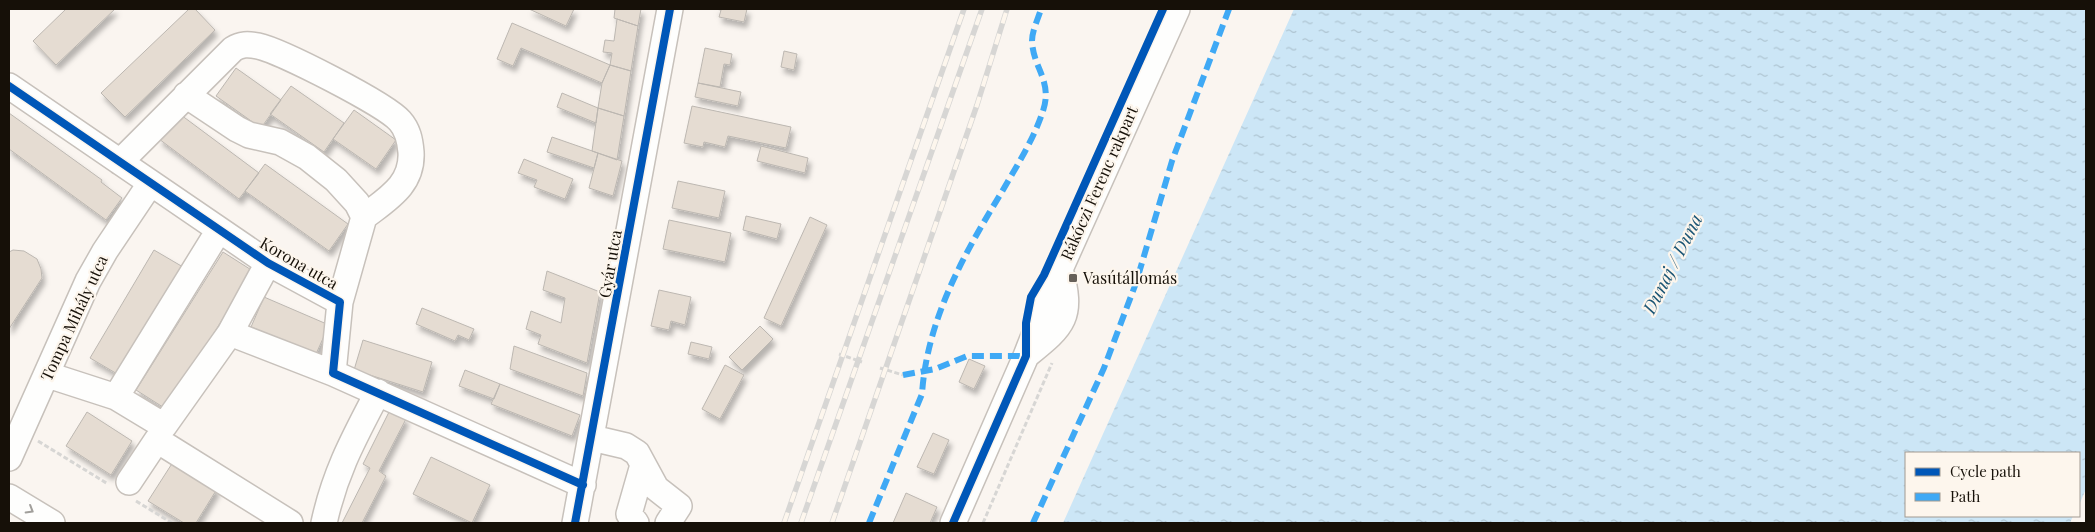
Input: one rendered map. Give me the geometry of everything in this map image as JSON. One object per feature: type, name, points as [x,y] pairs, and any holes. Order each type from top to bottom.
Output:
[{"type":"street","name":"Gyár utca","points":[[575,523],[670,9]]},
{"type":"street","name":"Rákóczi Ferenc rakpart","points":[[952,523],[1026,356],[1060,269],[1177,9]]},
{"type":"street","points":[[120,162],[233,49],[240,45],[247,44],[275,52],[359,94],[394,115],[407,130],[410,139],[409,170],[398,191],[364,217],[340,302]]},
{"type":"street","name":"Korona utca","points":[[9,86],[268,263],[340,302],[334,373]]},
{"type":"street","points":[[186,95],[249,135],[280,142],[307,157],[336,180],[357,203],[364,217]]},
{"type":"street","name":"Tompa Mihály utca","points":[[9,458],[48,375],[88,281],[105,250],[150,184]]},
{"type":"street","points":[[116,397],[219,230]]},
{"type":"street","points":[[124,489],[230,333],[268,263]]},
{"type":"street","points":[[230,333],[334,373],[583,485]]},
{"type":"street","points":[[48,375],[116,397],[161,433],[290,523]]},
{"type":"street","points":[[324,523],[330,494],[341,463],[378,392]]},
{"type":"street","points":[[592,438],[626,446],[637,453],[656,488],[679,506],[668,523]]},
{"type":"street","points":[[636,523],[629,514],[643,465]]},
{"type":"street","points":[[9,497],[52,523]]},
{"type":"path","points":[[839,354],[862,362]]},
{"type":"path","points":[[983,523],[1054,357]]},
{"type":"path","points":[[880,368],[903,375]]},
{"type":"path","points":[[22,431],[124,489],[172,523]]},
{"type":"water","name":"Dunaj / Duna","points":[[1294,9],[2086,9],[2086,489],[2080,503],[2080,452],[1905,452],[1905,517],[2073,517],[2070,523],[1063,523]]},
{"type":"building","points":[[66,9],[115,9],[56,65],[33,41]]},
{"type":"building","points":[[189,9],[195,9],[215,30],[125,117],[101,93]]},
{"type":"building","points":[[529,9],[574,9],[566,26]]},
{"type":"building","points":[[615,9],[641,9],[638,26],[614,18]]},
{"type":"building","points":[[715,9],[747,9],[744,22],[719,17],[721,10]]},
{"type":"building","points":[[617,19],[638,26],[631,71],[610,65],[612,53],[603,52],[605,40],[614,41]]},
{"type":"building","points":[[512,23],[610,65],[602,83],[521,48],[513,66],[497,59]]},
{"type":"building","points":[[705,48],[732,54],[730,65],[724,64],[720,87],[698,83]]},
{"type":"building","points":[[784,51],[797,54],[794,70],[781,67]]},
{"type":"building","points":[[610,65],[631,71],[624,116],[598,108],[602,83]]},
{"type":"building","points":[[236,68],[281,100],[261,128],[216,96]]},
{"type":"building","points":[[698,83],[741,92],[738,106],[695,97]]},
{"type":"building","points":[[291,86],[344,123],[324,152],[270,114]]},
{"type":"building","points":[[562,93],[598,108],[596,123],[557,107]]},
{"type":"building","points":[[692,106],[791,127],[786,148],[728,136],[725,147],[704,142],[703,147],[684,143]]},
{"type":"building","points":[[598,108],[624,116],[617,160],[592,151]]},
{"type":"building","points":[[354,110],[396,140],[376,169],[333,139]]},
{"type":"building","points":[[177,112],[259,173],[239,199],[159,139]]},
{"type":"building","points":[[9,113],[102,180],[101,182],[122,198],[106,220],[9,149]]},
{"type":"building","points":[[552,137],[598,153],[594,168],[547,152]]},
{"type":"building","points":[[761,146],[808,158],[805,173],[757,161]]},
{"type":"building","points":[[598,153],[622,161],[613,196],[589,188]]},
{"type":"building","points":[[524,159],[573,179],[565,199],[534,187],[537,180],[518,173]]},
{"type":"building","points":[[265,164],[348,224],[329,251],[245,191]]},
{"type":"building","points":[[678,181],[725,191],[719,218],[672,208]]},
{"type":"building","points":[[746,216],[781,224],[777,239],[743,230]]},
{"type":"building","points":[[810,217],[827,225],[781,326],[764,318]]},
{"type":"building","points":[[669,220],[731,233],[725,262],[663,249]]},
{"type":"building","points":[[13,250],[24,251],[37,259],[42,278],[9,329],[9,252]]},
{"type":"building","points":[[154,250],[183,267],[119,375],[90,358]]},
{"type":"building","points":[[223,252],[253,271],[166,409],[136,390]]},
{"type":"building","points":[[547,271],[600,292],[587,363],[538,344],[541,335],[526,329],[531,311],[561,323],[565,298],[543,290]]},
{"type":"building","points":[[659,290],[691,297],[685,325],[671,321],[669,330],[651,326]]},
{"type":"building","points":[[264,297],[329,325],[316,354],[251,327]]},
{"type":"building","points":[[422,308],[474,329],[469,340],[458,335],[455,341],[416,324]]},
{"type":"building","points":[[760,326],[773,339],[742,370],[729,357]]},
{"type":"building","points":[[363,340],[432,362],[423,392],[354,370]]},
{"type":"building","points":[[691,342],[712,347],[709,359],[688,354]]},
{"type":"building","points":[[514,346],[587,373],[583,396],[510,369]]},
{"type":"building","points":[[969,359],[985,366],[974,389],[959,382]]},
{"type":"building","points":[[725,365],[744,375],[720,419],[702,409]]},
{"type":"building","points":[[465,370],[500,384],[494,399],[459,386]]},
{"type":"building","points":[[500,384],[580,415],[572,436],[491,404]]},
{"type":"building","points":[[390,410],[406,419],[379,471],[386,476],[362,523],[342,523],[370,468],[363,464]]},
{"type":"building","points":[[87,412],[132,441],[111,475],[66,446]]},
{"type":"building","points":[[933,433],[949,440],[934,474],[917,467]]},
{"type":"building","points":[[431,457],[490,485],[472,523],[413,494]]},
{"type":"building","points":[[173,462],[217,489],[196,523],[184,523],[148,501]]},
{"type":"building","points":[[906,493],[937,507],[930,523],[893,523]]},
{"type":"railway","points":[[784,523],[964,9]]},
{"type":"railway","points":[[801,523],[982,9]]},
{"type":"railway","points":[[832,523],[977,105],[1007,9]]},
{"type":"marked path","points":[[869,523],[922,394],[931,340],[949,290],[973,241],[1018,164],[1043,111],[1046,91],[1033,51],[1032,41],[1041,9]]},
{"type":"marked path","points":[[1033,523],[1104,368],[1136,283],[1172,161],[1229,9]]},
{"type":"marked path","points":[[903,375],[935,369],[967,356],[1026,356]]},
{"type":"cycle path","points":[[575,523],[670,9]]},
{"type":"cycle path","points":[[953,523],[1026,356],[1026,323],[1031,297],[1044,275],[1163,9]]},
{"type":"cycle path","points":[[9,86],[268,263],[340,302],[333,373],[583,485]]},
{"type":"place","name":"Vasútállomás","points":[[1073,278]]}]
